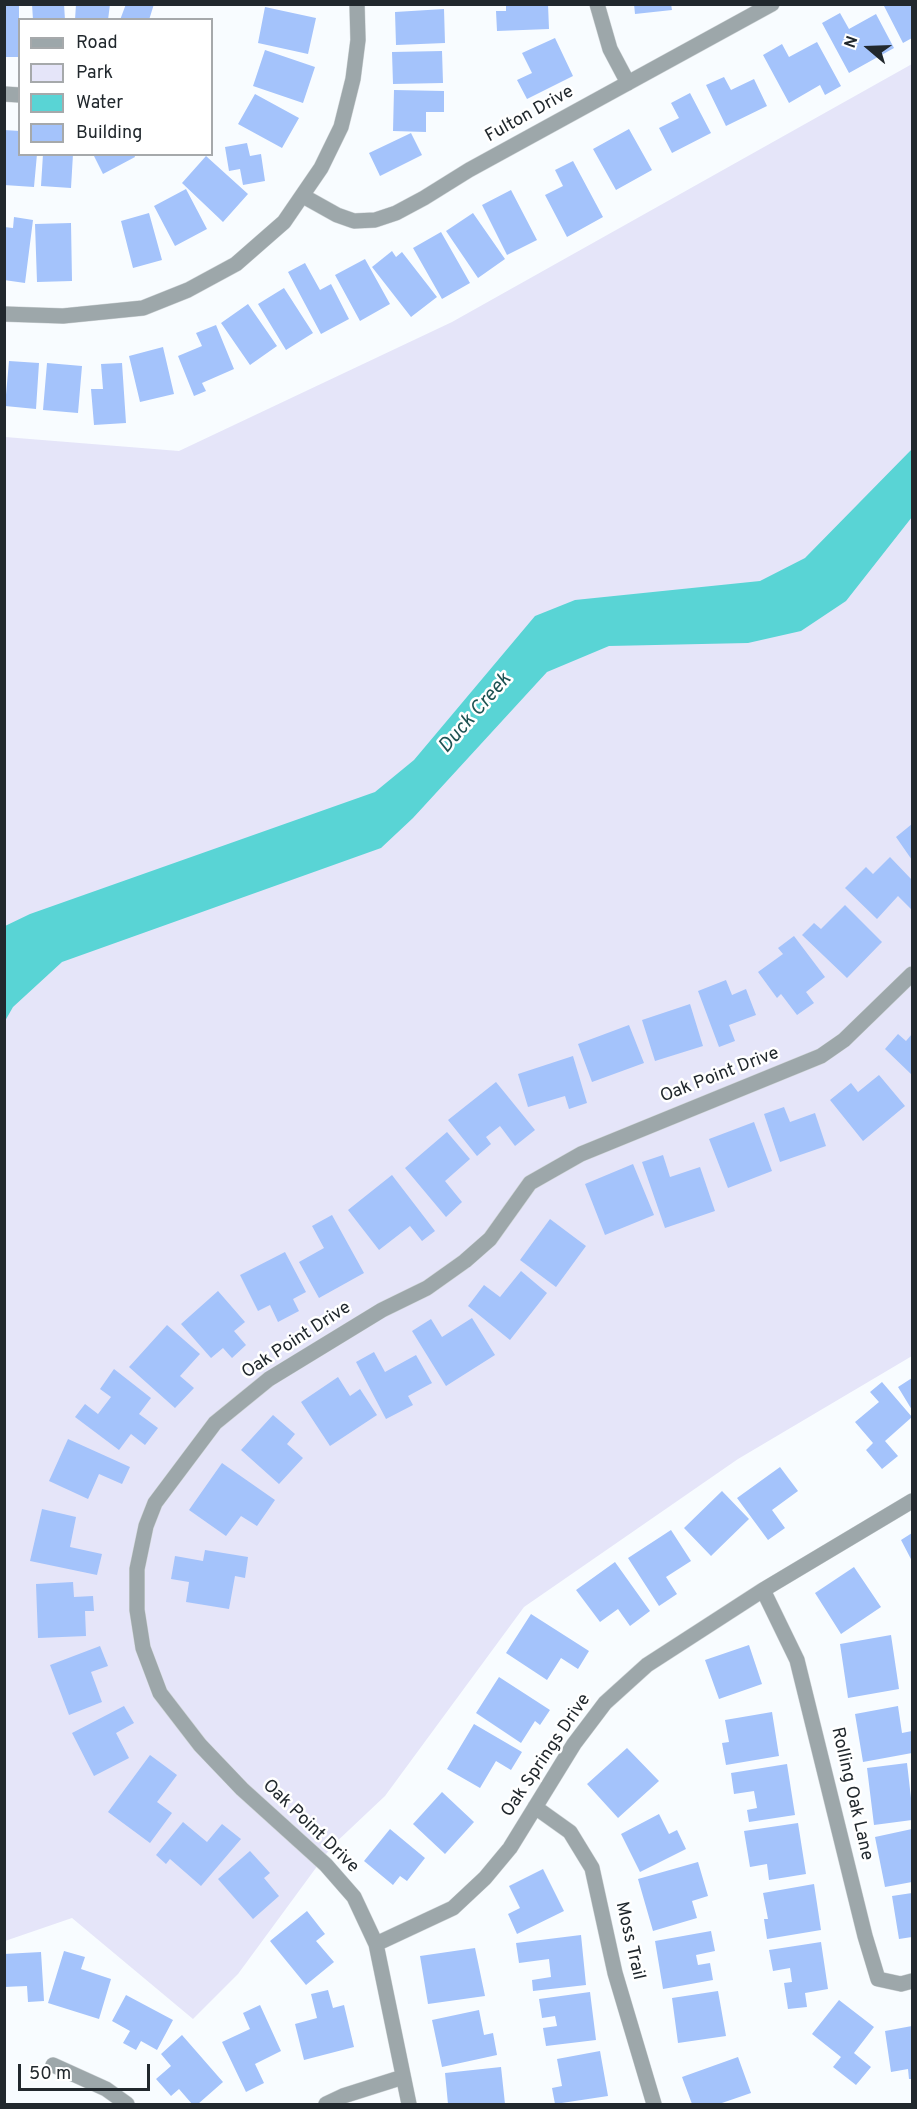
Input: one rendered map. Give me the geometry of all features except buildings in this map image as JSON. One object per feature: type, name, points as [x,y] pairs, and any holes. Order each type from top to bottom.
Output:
[{"type":"street","points":[[4,314],[63,316],[143,308],[188,290],[237,264],[284,222],[321,168],[341,127],[353,79],[358,40],[357,4]]},
{"type":"street","points":[[597,4],[610,49],[628,83]]},
{"type":"street","name":"Fulton Drive","points":[[303,196],[337,215],[354,221],[375,220],[385,216],[424,198],[469,170],[772,4]]},
{"type":"street","name":"Oak Point Drive","points":[[409,2104],[376,1944],[354,1897],[326,1865],[242,1789],[200,1745],[160,1693],[143,1648],[137,1610],[138,1569],[146,1526],[155,1503],[215,1423],[269,1379],[382,1310],[427,1288],[465,1261],[490,1239],[530,1184],[581,1154],[821,1056],[844,1040],[912,974]]},
{"type":"street","name":"Oak Springs Drive","points":[[376,1944],[453,1908],[485,1878],[510,1848],[574,1744],[605,1703],[647,1665],[763,1590],[912,1501]]},
{"type":"street","name":"Rolling Oak Lane","points":[[763,1590],[797,1660],[865,1936],[878,1979],[901,1984],[912,1981]]},
{"type":"street","name":"Moss Trail","points":[[535,1807],[570,1832],[592,1868],[615,1973],[654,2104]]},
{"type":"street","points":[[53,2065],[106,2089],[127,2104]]},
{"type":"street","points":[[326,2104],[343,2096],[403,2077]]},
{"type":"green space","points":[[912,64],[912,1356],[738,1459],[524,1607],[385,1796],[332,1846],[238,1974],[193,2019],[72,1918],[5,1941],[5,437],[179,451],[452,322]]},
{"type":"water","name":"Duck Creek","points":[[912,449],[912,517],[846,601],[801,631],[748,643],[609,646],[547,672],[413,818],[381,848],[62,962],[13,1007],[5,1021],[5,926],[30,914],[375,792],[414,760],[535,616],[575,600],[760,581],[805,558]]}]
